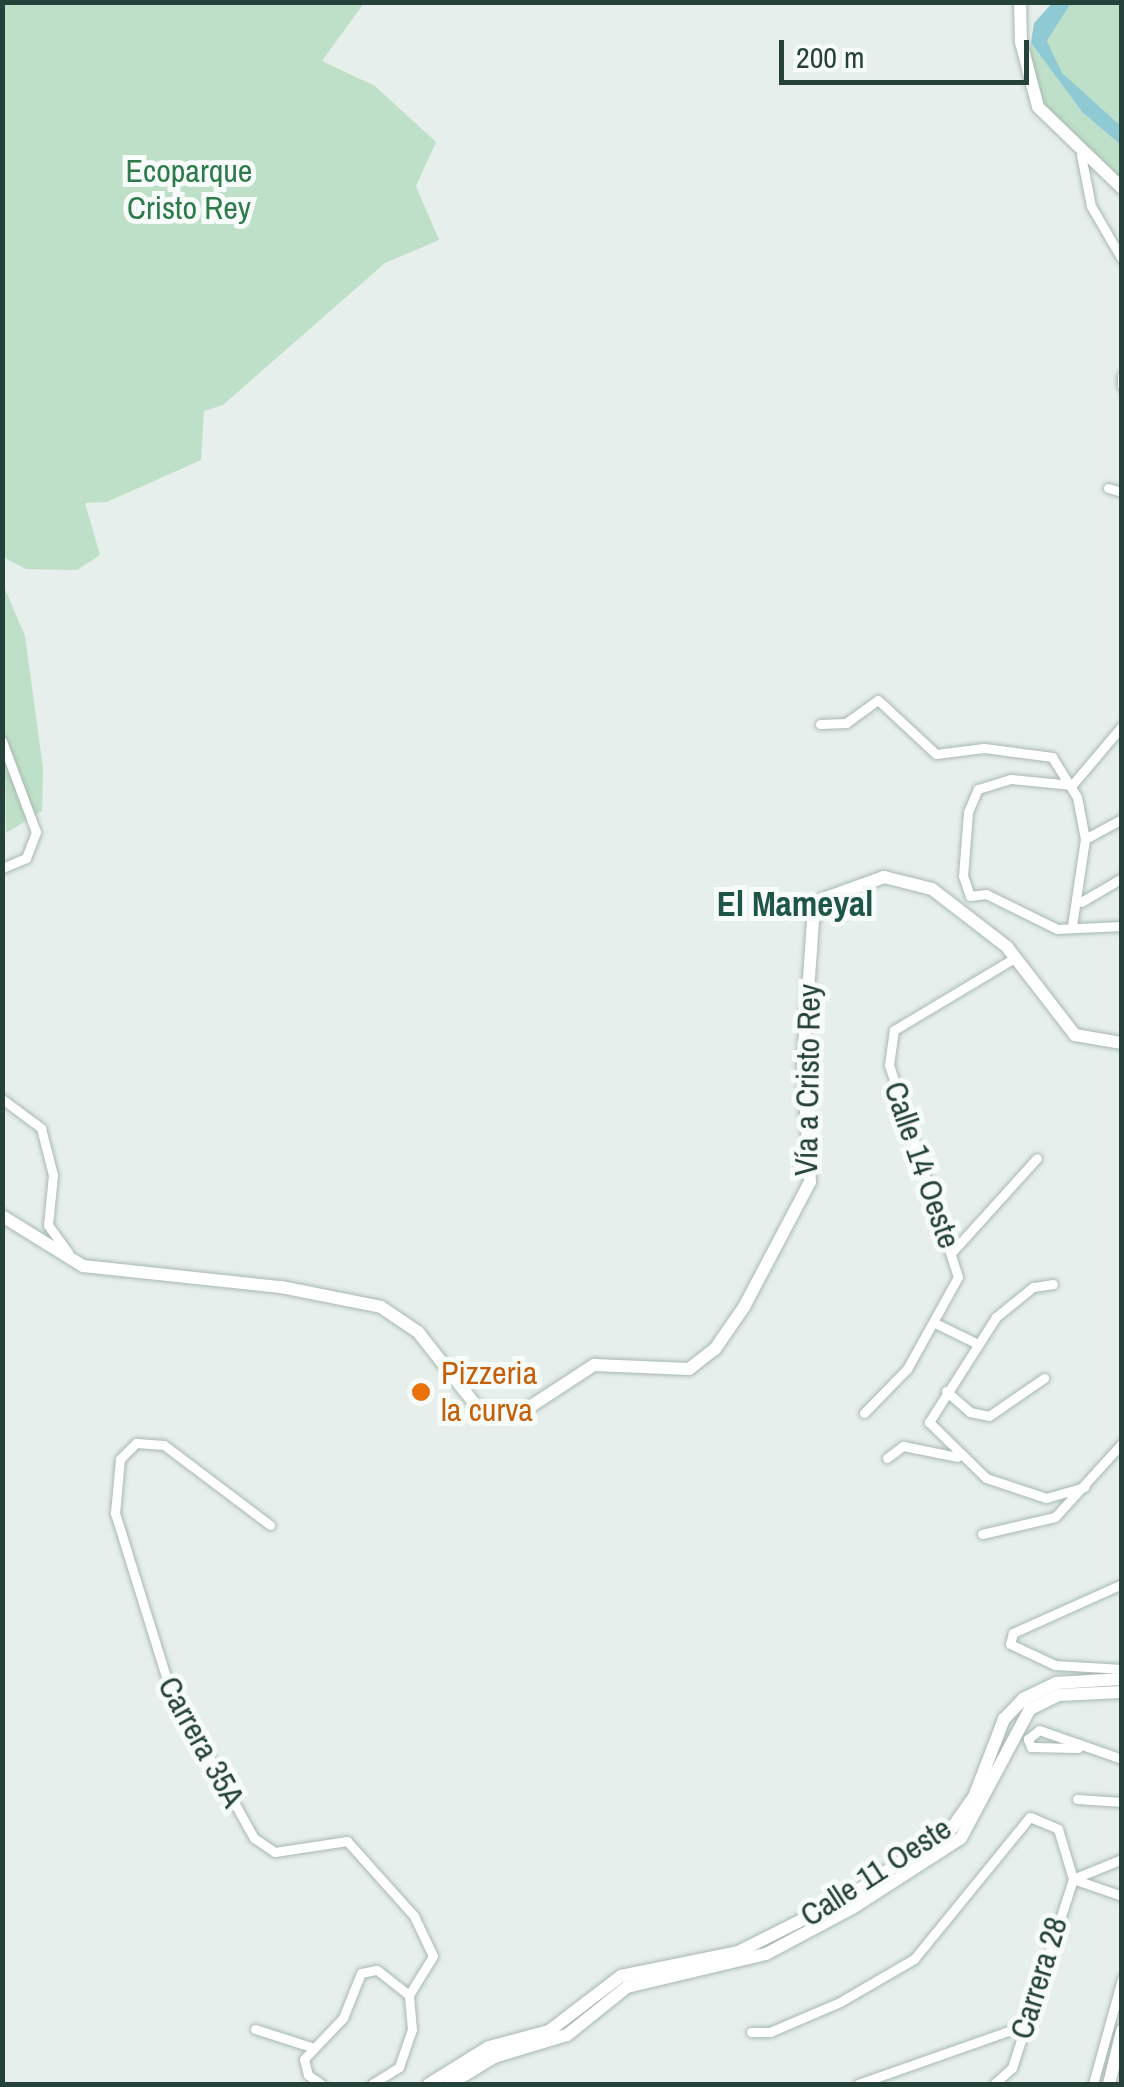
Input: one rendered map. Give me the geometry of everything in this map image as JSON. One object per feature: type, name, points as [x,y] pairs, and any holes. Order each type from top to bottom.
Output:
[{"type":"street","points":[[1020,2],[1021,42],[1038,108],[1081,154],[1122,188]]},
{"type":"street","points":[[1081,154],[1091,206],[1122,259]]},
{"type":"street","points":[[1122,376],[1122,386]]},
{"type":"street","points":[[1108,488],[1122,492]]},
{"type":"street","points":[[820,724],[846,724],[878,700],[936,754],[1032,752],[1052,756],[1072,785],[1085,839],[1081,902],[1072,926]]},
{"type":"street","points":[[1072,785],[1122,726]]},
{"type":"street","points":[[2,741],[32,813],[36,845],[2,868]]},
{"type":"street","points":[[964,910],[970,896],[963,876],[968,812],[978,789],[1011,779],[1072,785]]},
{"type":"street","points":[[1085,839],[1122,819]]},
{"type":"street","name":"Vía a Cristo Rey","points":[[2,1216],[81,1265],[267,1285],[381,1308],[407,1322],[459,1391],[493,1414],[537,1406],[594,1365],[689,1369],[722,1340],[810,1182],[802,1061],[816,910],[852,885],[896,877],[964,910],[1016,957],[1075,1035],[1122,1043]]},
{"type":"street","points":[[1081,902],[1122,878]]},
{"type":"street","points":[[970,896],[998,899],[1037,924],[1122,926]]},
{"type":"street","name":"Calle 14 Oeste","points":[[864,1413],[937,1324],[958,1277],[953,1251],[902,1112],[890,1048],[907,1016],[957,997],[1016,957]]},
{"type":"street","points":[[2,1099],[41,1128],[53,1176],[48,1225],[81,1265]]},
{"type":"street","points":[[953,1251],[1037,1158]]},
{"type":"street","points":[[1053,1284],[1019,1297],[976,1343],[929,1422],[957,1457],[986,1478],[1046,1498],[1084,1488]]},
{"type":"street","points":[[937,1324],[976,1343]]},
{"type":"street","points":[[946,1391],[970,1412],[988,1416],[1044,1378]]},
{"type":"street","name":"Carrera 35A","points":[[270,1525],[164,1445],[136,1442],[120,1459],[115,1513],[168,1683],[254,1838],[275,1852],[347,1840],[414,1916],[433,1956],[409,1994],[412,2030],[393,2074],[374,2084]]},
{"type":"street","points":[[982,1534],[1055,1517],[1122,1443]]},
{"type":"street","points":[[887,1458],[904,1446],[957,1457]]},
{"type":"street","points":[[1122,1584],[1011,1638],[1022,1655],[1055,1664],[1103,1663],[1122,1669]]},
{"type":"street","points":[[1099,1682],[1103,1663]]},
{"type":"street","name":"Calle 11 Oeste","points":[[740,1957],[848,1897],[952,1828],[974,1797],[999,1729],[1024,1699],[1056,1683],[1122,1679]]},
{"type":"street","name":"Calle 11 Oeste","points":[[740,1957],[854,1907],[961,1838],[1030,1709],[1059,1695],[1122,1692]]},
{"type":"street","points":[[1078,1748],[1039,1730],[1028,1738],[1030,1747],[1078,1748],[1122,1758]]},
{"type":"street","points":[[1076,1800],[1122,1802]]},
{"type":"street","points":[[750,2032],[770,2032],[840,2002],[914,1959],[1030,1817],[1058,1829],[1074,1879]]},
{"type":"street","points":[[1074,1879],[1122,1859]]},
{"type":"street","points":[[1074,1879],[1122,1896]]},
{"type":"street","name":"Carrera 28","points":[[994,2084],[1004,2077],[1026,2025],[1074,1879]]},
{"type":"street","points":[[429,2084],[489,2046],[548,2031],[622,1976],[740,1957]]},
{"type":"street","points":[[450,2084],[494,2056],[566,2035],[627,1988],[740,1957]]},
{"type":"street","points":[[321,2084],[305,2069],[311,2047],[343,2018],[365,1969],[409,1994]]},
{"type":"street","points":[[1093,2084],[1122,1979]]},
{"type":"street","points":[[858,2084],[1026,2025]]},
{"type":"street","points":[[255,2030],[311,2047]]},
{"type":"street","points":[[1109,2084],[1122,2031]]},
{"type":"green space","name":"Ecoparque Cristo Rey","points":[[3,2],[364,3],[322,61],[375,86],[436,142],[416,186],[439,240],[385,263],[223,405],[204,411],[201,460],[107,502],[85,503],[100,555],[77,570],[26,569],[3,557]]},
{"type":"green space","points":[[1071,3],[1121,3],[1121,126],[1062,74],[1047,41]]},
{"type":"green space","points":[[1031,43],[1082,112],[1121,145],[1121,188],[1058,133],[1030,79]]},
{"type":"green space","points":[[2,582],[25,636],[43,768],[42,811],[6,833]]},
{"type":"water","points":[[1053,2],[1071,3],[1047,41],[1062,73],[1121,126],[1121,145],[1082,112],[1031,43],[1034,23]]},
{"type":"place","name":"Pizzeria la curva","points":[[421,1392]]},
{"type":"district","name":"El Mameyal","points":[[795,904]]}]
